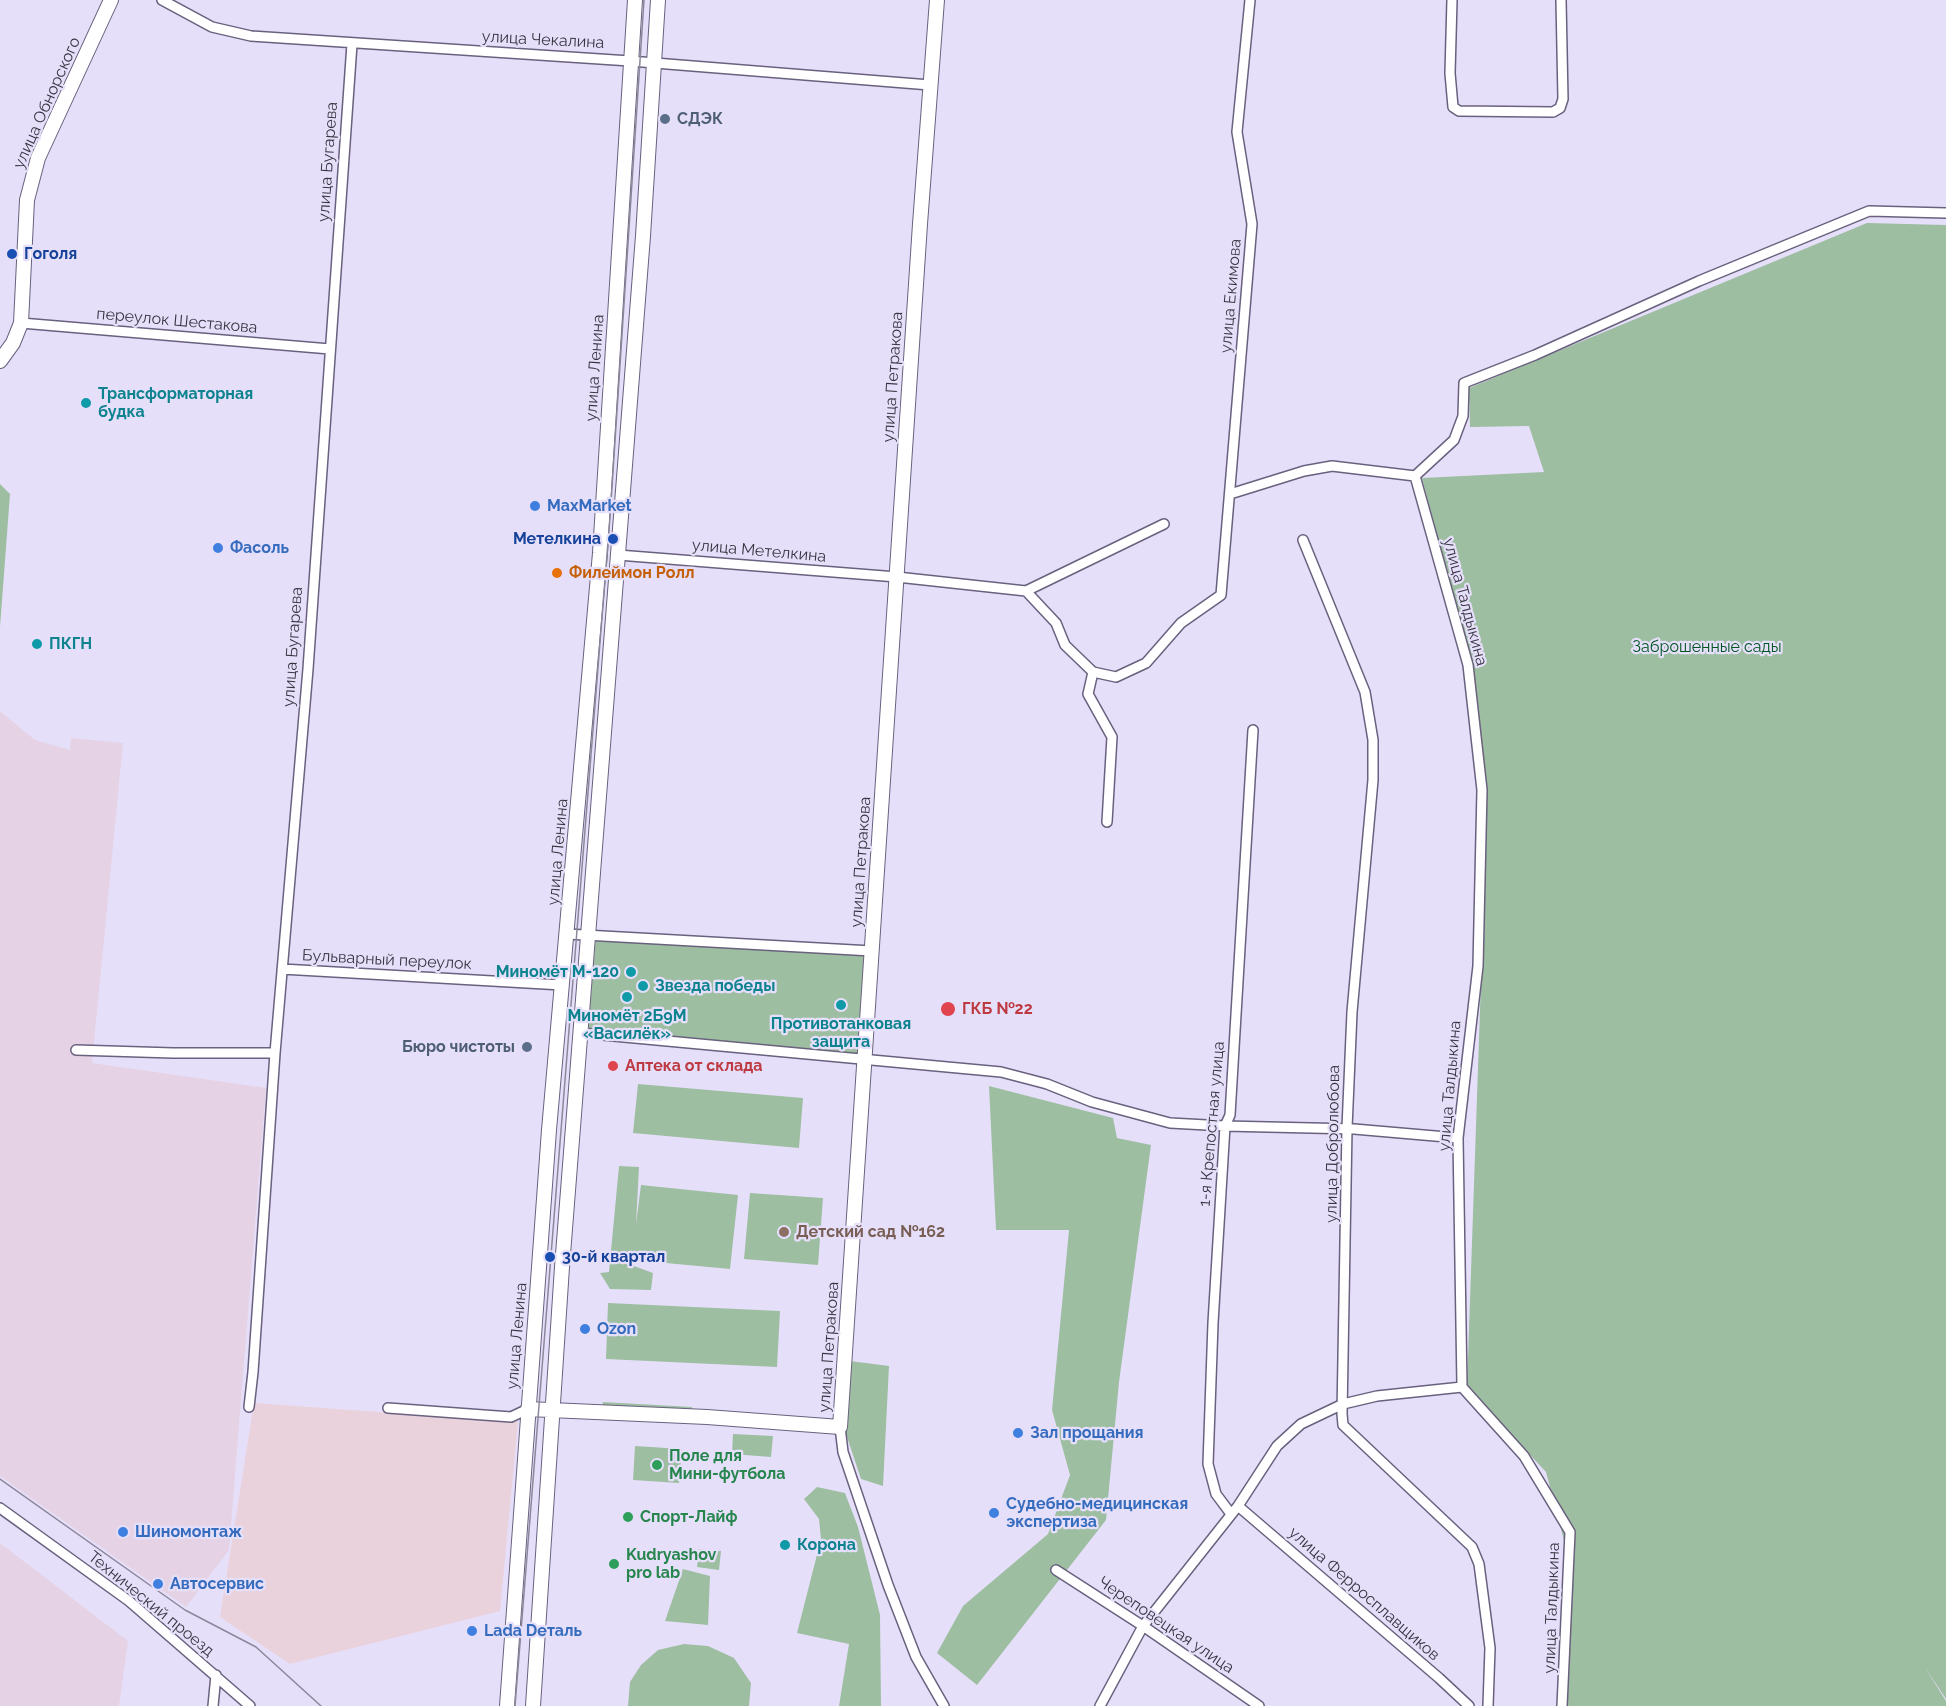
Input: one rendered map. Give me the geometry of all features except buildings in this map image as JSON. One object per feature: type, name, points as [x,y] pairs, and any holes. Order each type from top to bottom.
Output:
[{"type":"main road","name":"улица Обнорского","points":[[0,361],[13,343],[21,323],[27,200],[32,175],[111,0]]},
{"type":"main road","name":"улица Ленина","points":[[507,1706],[562,984],[600,553],[635,0]]},
{"type":"main road","points":[[533,1706],[581,1033],[643,236],[658,0]]},
{"type":"main road","name":"улица Петракова","points":[[840,1427],[937,0]]},
{"type":"main road","points":[[528,1409],[716,1418],[840,1427]]},
{"type":"street","name":"улица Чекалина","points":[[162,0],[212,27],[250,36],[630,61],[930,85]]},
{"type":"street","name":"улица Екимова","points":[[1093,672],[1116,677],[1146,663],[1181,623],[1221,595],[1252,224],[1237,132],[1250,0]]},
{"type":"street","points":[[1452,0],[1450,73],[1453,107],[1459,111],[1553,112],[1560,108],[1563,99],[1561,0]]},
{"type":"street","name":"улица Бугарева","points":[[249,1407],[275,1053],[308,669],[352,44]]},
{"type":"street","points":[[1230,494],[1304,471],[1332,466],[1415,476],[1454,440],[1463,416],[1464,383],[1869,211],[1946,213]]},
{"type":"street","name":"переулок Шестакова","points":[[21,323],[330,349]]},
{"type":"street","name":"улица Талдыкина","points":[[1415,476],[1468,665],[1482,790],[1478,966],[1458,1138],[1462,1387],[1524,1456],[1570,1532],[1562,1706]]},
{"type":"street","points":[[1107,822],[1112,737],[1088,694],[1093,672],[1065,645],[1056,623],[1026,591],[1164,524]]},
{"type":"street","name":"улица Добролюбова","points":[[1304,540],[1365,692],[1372,740],[1373,780],[1352,1012],[1347,1128],[1343,1425],[1472,1547],[1479,1564],[1490,1648],[1488,1706]]},
{"type":"street","name":"улица Метелкина","points":[[618,555],[897,577],[1026,591]]},
{"type":"street","name":"1-я Крепостная улица","points":[[1230,1514],[1216,1494],[1208,1464],[1213,1323],[1226,1126],[1230,1116],[1253,730]]},
{"type":"street","points":[[567,934],[872,951]]},
{"type":"street","name":"Бульварный переулок","points":[[282,969],[562,984]]},
{"type":"street","points":[[581,1033],[1001,1072],[1047,1084],[1092,1102],[1170,1123],[1347,1128],[1458,1138]]},
{"type":"street","points":[[76,1050],[275,1053]]},
{"type":"street","points":[[1100,1706],[1143,1626],[1238,1506],[1277,1446],[1301,1424],[1343,1404],[1377,1396],[1462,1387]]},
{"type":"street","points":[[388,1408],[511,1416],[528,1409]]},
{"type":"street","name":"улица Петракова","points":[[840,1427],[843,1452],[888,1586],[916,1657],[944,1706]]},
{"type":"street","name":"улица Ферросплавщиков","points":[[1238,1506],[1469,1706]]},
{"type":"street","name":"Технический проезд","points":[[0,1508],[129,1601],[250,1706]]},
{"type":"street","name":"Череповецкая улица","points":[[1056,1570],[1143,1626],[1259,1706]]},
{"type":"street","points":[[213,1706],[216,1675]]},
{"type":"shaded area","points":[[0,711],[35,740],[70,750],[71,738],[123,743],[92,1063],[266,1088],[229,1550],[186,1607],[0,1476]]},
{"type":"shaded area","points":[[254,1403],[518,1422],[500,1611],[290,1664],[220,1617]]},
{"type":"shaded area","points":[[0,1543],[128,1641],[119,1706],[0,1706]]},
{"type":"green space","name":"Заброшенные сады","points":[[1867,223],[1946,225],[1946,1699],[1924,1666],[1946,1701],[1946,1706],[1565,1706],[1571,1567],[1546,1472],[1467,1387],[1487,806],[1466,648],[1422,478],[1544,472],[1529,426],[1470,427],[1469,388]]},
{"type":"green space","points":[[0,484],[10,494],[0,627]]},
{"type":"green space","points":[[596,935],[864,953],[857,1056],[588,1031]]},
{"type":"green space","points":[[638,1084],[803,1098],[799,1148],[633,1133]]},
{"type":"green space","points":[[989,1086],[1113,1118],[1117,1138],[1151,1145],[1119,1382],[1106,1520],[977,1685],[937,1653],[963,1606],[1048,1534],[1070,1475],[1052,1410],[1069,1230],[996,1230]]},
{"type":"green space","points":[[619,1166],[639,1167],[636,1224],[641,1185],[738,1195],[730,1269],[634,1260],[634,1266],[653,1273],[651,1290],[610,1289],[600,1273],[609,1272]]},
{"type":"green space","points":[[750,1193],[823,1198],[818,1265],[744,1259]]},
{"type":"green space","points":[[608,1303],[780,1311],[777,1367],[606,1359]]},
{"type":"green space","points":[[850,1361],[889,1366],[883,1486],[861,1479],[844,1428]]},
{"type":"green space","points":[[603,1402],[692,1407],[691,1416],[601,1411]]},
{"type":"green space","points":[[733,1434],[773,1436],[771,1457],[732,1454]]},
{"type":"green space","name":"Поле для Мини-футбола","points":[[635,1446],[682,1449],[679,1483],[633,1480]]},
{"type":"green space","points":[[817,1487],[845,1493],[858,1527],[880,1615],[881,1706],[839,1706],[849,1644],[797,1633],[821,1539],[819,1519],[804,1499]]},
{"type":"green space","points":[[699,1549],[721,1551],[719,1570],[697,1567]]},
{"type":"green space","points":[[683,1569],[710,1576],[708,1625],[665,1621]]},
{"type":"green space","points":[[684,1644],[708,1646],[734,1658],[751,1683],[749,1706],[628,1706],[630,1682],[641,1665],[658,1650]]},
{"type":"tram line","points":[[515,1706],[610,517],[644,0]]},
{"type":"tram line","points":[[0,1479],[185,1610],[256,1647],[321,1706]]},
{"type":"place","name":"СДЭК","points":[[665,119]]},
{"type":"place","name":"Гоголя","points":[[12,254]]},
{"type":"place","name":"Трансформаторная будка","points":[[86,403]]},
{"type":"place","name":"MaxMarket","points":[[535,506]]},
{"type":"place","name":"Метелкина","points":[[613,539]]},
{"type":"place","name":"Фасоль","points":[[218,548]]},
{"type":"place","name":"Филеймон Ролл","points":[[557,573]]},
{"type":"place","name":"ПКГН","points":[[37,644]]},
{"type":"place","name":"Миномёт М-120","points":[[631,972]]},
{"type":"place","name":"Звезда победы","points":[[643,986]]},
{"type":"place","name":"Миномёт 2Б9М «Василёк»","points":[[627,997]]},
{"type":"place","name":"Противотанковая защита","points":[[841,1005]]},
{"type":"place","name":"ГКБ №22","points":[[948,1009]]},
{"type":"place","name":"Бюро чистоты","points":[[527,1047]]},
{"type":"place","name":"Аптека от склада","points":[[613,1066]]},
{"type":"place","name":"Детский сад №162","points":[[784,1232]]},
{"type":"place","name":"30-й квартал","points":[[550,1257]]},
{"type":"place","name":"Ozon","points":[[585,1329]]},
{"type":"place","name":"Зал прощания","points":[[1018,1433]]},
{"type":"place","name":"Поле для Мини-футбола","points":[[657,1465]]},
{"type":"place","name":"Судебно-медицинская экспертиза","points":[[994,1513]]},
{"type":"place","name":"Спорт-Лайф","points":[[628,1517]]},
{"type":"place","name":"Шиномонтаж","points":[[123,1532]]},
{"type":"place","name":"Корона","points":[[785,1545]]},
{"type":"place","name":"Kudryashov pro lab","points":[[614,1564]]},
{"type":"place","name":"Автосервис","points":[[158,1584]]},
{"type":"place","name":"Lada Dеталь","points":[[472,1631]]}]
